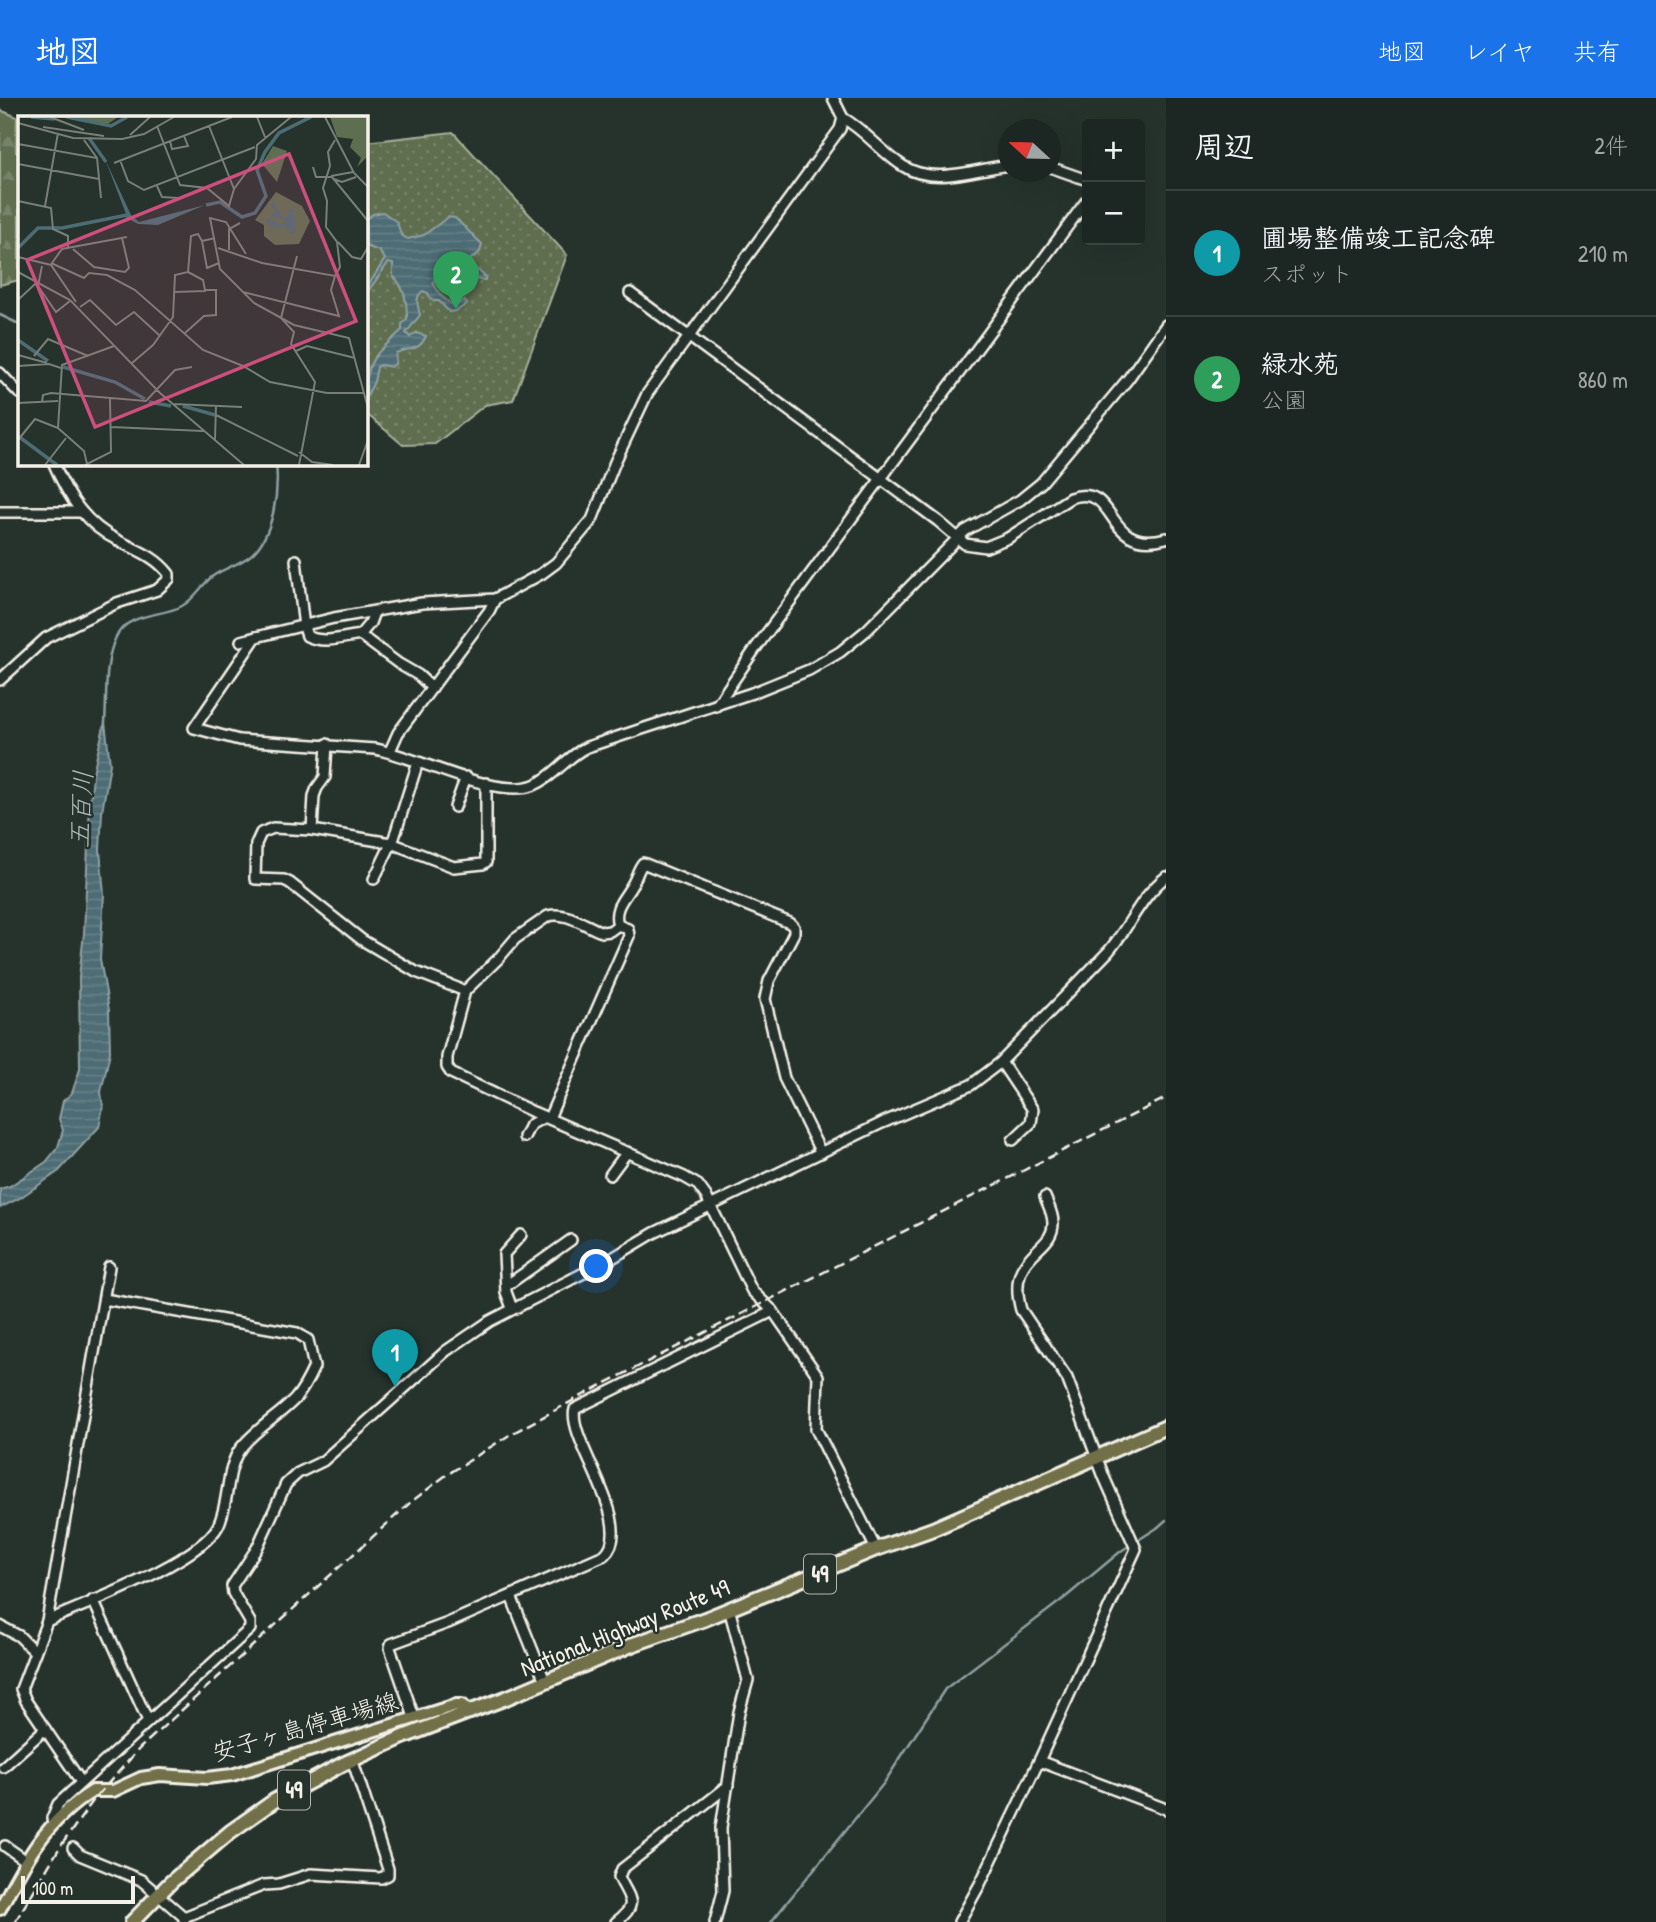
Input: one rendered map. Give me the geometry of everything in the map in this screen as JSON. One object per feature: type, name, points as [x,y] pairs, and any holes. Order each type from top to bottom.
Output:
[{"type":"highway","name":"National Highway Route 49","points":[[132,1922],[185,1869],[241,1824],[274,1801],[352,1759],[790,1586],[876,1549],[933,1529],[1166,1427]]},
{"type":"main road","name":"安子ヶ島停車場線","points":[[0,1909],[34,1845],[93,1791],[113,1791],[141,1778],[160,1775],[206,1778],[232,1775],[456,1705],[462,1705],[470,1713]]},
{"type":"street","points":[[833,98],[844,118],[900,163],[916,172],[936,175],[998,167]]},
{"type":"street","points":[[241,641],[334,618],[422,603],[495,599],[556,563],[588,525],[642,403],[830,145],[844,118]]},
{"type":"street","points":[[1061,171],[1082,178]]},
{"type":"street","points":[[716,706],[755,649],[1082,207]]},
{"type":"street","points":[[630,293],[938,521],[965,544],[991,546],[1070,498],[1079,496],[1093,498],[1105,505],[1120,529],[1130,537],[1144,542],[1166,538]]},
{"type":"street","points":[[256,637],[194,728],[239,740],[327,744],[390,751],[486,783],[517,788],[534,785],[547,778],[576,752],[587,747],[716,706],[798,675],[830,659],[856,640],[956,538],[970,527],[1020,500],[1041,482],[1128,379],[1166,325]]},
{"type":"street","points":[[0,373],[18,392]]},
{"type":"street","points":[[0,680],[46,638],[117,603],[157,590],[169,579],[165,568],[147,554],[118,541],[81,512],[64,487],[55,466]]},
{"type":"street","points":[[0,512],[81,512]]},
{"type":"street","points":[[296,561],[303,627],[307,636],[317,640],[360,635],[418,675],[432,688]]},
{"type":"street","points":[[390,751],[398,733],[489,611],[495,599]]},
{"type":"street","points":[[360,635],[370,623],[374,612]]},
{"type":"street","points":[[312,830],[314,796],[324,777],[327,744]]},
{"type":"street","points":[[374,879],[391,843],[418,762]]},
{"type":"street","points":[[455,807],[466,777]]},
{"type":"street","points":[[465,991],[416,972],[362,940],[295,885],[284,880],[255,879],[256,844],[261,833],[274,828],[312,830],[391,843],[454,867],[485,863],[486,783]]},
{"type":"street","points":[[618,925],[620,901],[634,882],[641,865],[646,862],[793,925],[794,933],[766,987],[765,999],[784,1078],[821,1153]]},
{"type":"street","points":[[53,1825],[51,1818],[55,1809],[82,1782],[250,1629],[250,1622],[233,1593],[233,1584],[257,1548],[289,1480],[323,1461],[472,1331],[654,1233],[896,1117],[971,1085],[1001,1062],[1108,952],[1122,936],[1140,904],[1166,877]]},
{"type":"street","points":[[618,925],[602,932],[568,917],[548,916],[515,939],[465,991],[447,1057],[449,1071],[694,1182],[702,1190],[752,1290],[773,1311],[818,1376],[816,1429],[876,1549]]},
{"type":"street","points":[[524,1137],[530,1125],[547,1117],[629,936],[628,929],[618,925]]},
{"type":"street","points":[[1001,1062],[1032,1110],[1031,1123],[1013,1140]]},
{"type":"street","points":[[610,1175],[627,1152]]},
{"type":"street","points":[[959,1922],[1039,1761],[1136,1547],[1097,1458],[1067,1378],[1021,1310],[1018,1286],[1021,1269],[1053,1228],[1051,1209],[1045,1197]]},
{"type":"street","points":[[512,1308],[506,1286],[504,1254],[521,1235]]},
{"type":"street","points":[[506,1286],[571,1240]]},
{"type":"street","points":[[82,1782],[20,1689],[47,1621],[109,1267]]},
{"type":"street","points":[[47,1621],[168,1566],[209,1538],[219,1524],[235,1457],[256,1431],[297,1396],[314,1363],[309,1340],[297,1333],[104,1299]]},
{"type":"street","points":[[414,1717],[390,1648],[391,1644],[604,1556],[610,1549],[613,1532],[605,1494],[577,1427],[575,1409],[773,1311]]},
{"type":"street","points":[[511,1595],[545,1681]]},
{"type":"street","points":[[93,1600],[148,1721]]},
{"type":"street","points":[[715,1922],[723,1891],[721,1828],[738,1712],[748,1680],[729,1608]]},
{"type":"street","points":[[0,1626],[19,1636],[36,1652]]},
{"type":"street","points":[[3,1767],[45,1729]]},
{"type":"street","points":[[73,1847],[80,1855],[141,1880],[184,1919],[264,1885],[279,1884],[311,1874],[381,1878],[388,1875],[388,1869],[352,1759]]},
{"type":"street","points":[[1039,1761],[1166,1809]]},
{"type":"street","points":[[615,1922],[628,1912],[631,1903],[630,1895],[619,1877],[622,1869],[728,1786]]},
{"type":"street","points":[[5,1846],[25,1860]]},
{"type":"green space","points":[[0,110],[17,117],[18,280],[0,285]]},
{"type":"green space","points":[[453,132],[567,255],[513,400],[485,405],[435,444],[403,445],[368,417],[368,142]]},
{"type":"water","points":[[383,212],[397,222],[401,235],[408,239],[424,235],[448,217],[455,218],[482,244],[480,252],[470,260],[470,264],[486,277],[485,280],[463,277],[450,280],[436,275],[433,283],[441,296],[455,307],[464,300],[467,304],[449,312],[439,301],[430,298],[428,293],[420,293],[417,302],[420,315],[406,333],[410,337],[416,333],[426,336],[417,347],[396,353],[395,364],[391,367],[377,367],[368,393],[370,365],[379,352],[402,330],[402,324],[407,319],[404,296],[393,276],[393,264],[388,263],[368,291],[368,286],[385,259],[379,251],[368,247],[368,218]]},
{"type":"water","points":[[105,722],[110,764],[102,812],[100,850],[104,894],[100,959],[109,1010],[110,1052],[101,1092],[103,1107],[99,1127],[59,1171],[20,1198],[0,1208],[0,1189],[10,1186],[46,1162],[58,1147],[63,1130],[59,1119],[63,1101],[72,1093],[80,1069],[79,977],[84,933],[90,802],[94,768]]},
{"type":"waterway","name":"五百川","points":[[0,315],[18,324]]},
{"type":"waterway","name":"五百川","points":[[105,723],[108,668],[112,646],[121,629],[137,619],[182,606],[213,576],[251,555],[270,525],[277,487],[276,466]]},
{"type":"waterway","points":[[771,1922],[884,1783],[945,1689],[1121,1551],[1166,1520]]},
{"type":"railway","points":[[15,1922],[60,1847],[95,1798],[140,1748],[411,1502],[445,1476],[511,1434],[602,1385],[1166,1098]]},
{"type":"place","name":"緑水苑","points":[[456,309]]},
{"type":"place","name":"圃場整備竣工記念碑","points":[[395,1387]]}]
